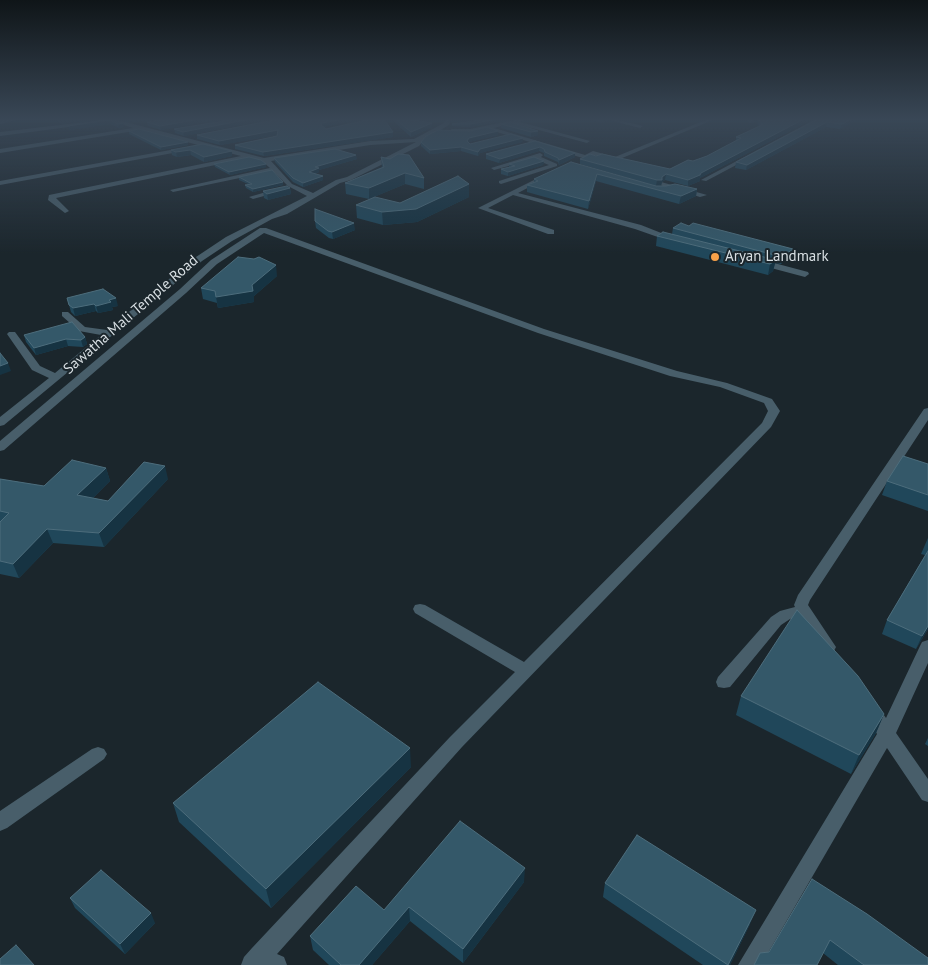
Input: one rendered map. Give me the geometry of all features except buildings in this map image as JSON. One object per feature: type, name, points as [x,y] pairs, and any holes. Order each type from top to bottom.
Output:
[{"type":"street","points":[[0,183],[104,164]]},
{"type":"street","points":[[65,211],[51,198],[212,164]]},
{"type":"street","points":[[269,164],[293,187],[312,195]]},
{"type":"street","name":"Sawatha Mali Temple Road","points":[[338,181],[339,177],[364,164]]},
{"type":"street","name":"Sawatha Mali Temple Road","points":[[0,423],[214,249],[269,217],[284,212],[338,181],[349,179],[379,164]]},
{"type":"street","points":[[494,168],[507,164]]},
{"type":"street","points":[[501,182],[555,165],[553,164]]},
{"type":"street","points":[[704,180],[734,164]]},
{"type":"street","points":[[552,232],[482,208],[565,167]]},
{"type":"street","points":[[173,190],[275,169]]},
{"type":"street","points":[[634,176],[703,194]]},
{"type":"street","points":[[638,185],[662,191],[673,187]]},
{"type":"street","points":[[253,197],[293,187]]},
{"type":"street","points":[[512,193],[638,227],[682,242]]},
{"type":"street","name":"Sawatha Mali Temple Road","points":[[0,447],[183,291],[214,262],[283,219],[284,212]]},
{"type":"street","points":[[263,230],[541,331],[674,374],[723,385],[768,401],[774,411],[767,425],[456,742],[263,962]]},
{"type":"street","points":[[748,259],[805,274]]},
{"type":"street","points":[[65,314],[82,329],[109,333]]},
{"type":"street","points":[[12,334],[36,368],[56,377]]},
{"type":"street","points":[[0,408],[11,414]]},
{"type":"street","points":[[838,661],[801,605],[802,600],[928,411]]},
{"type":"street","points":[[420,609],[526,671]]},
{"type":"street","points":[[724,682],[776,621],[785,615],[804,610]]},
{"type":"street","points":[[749,965],[887,733],[928,646]]},
{"type":"street","points":[[859,693],[928,794]]},
{"type":"street","points":[[0,822],[98,754]]},
{"type":"place","name":"Aryan Landmark","points":[[715,257]]}]
